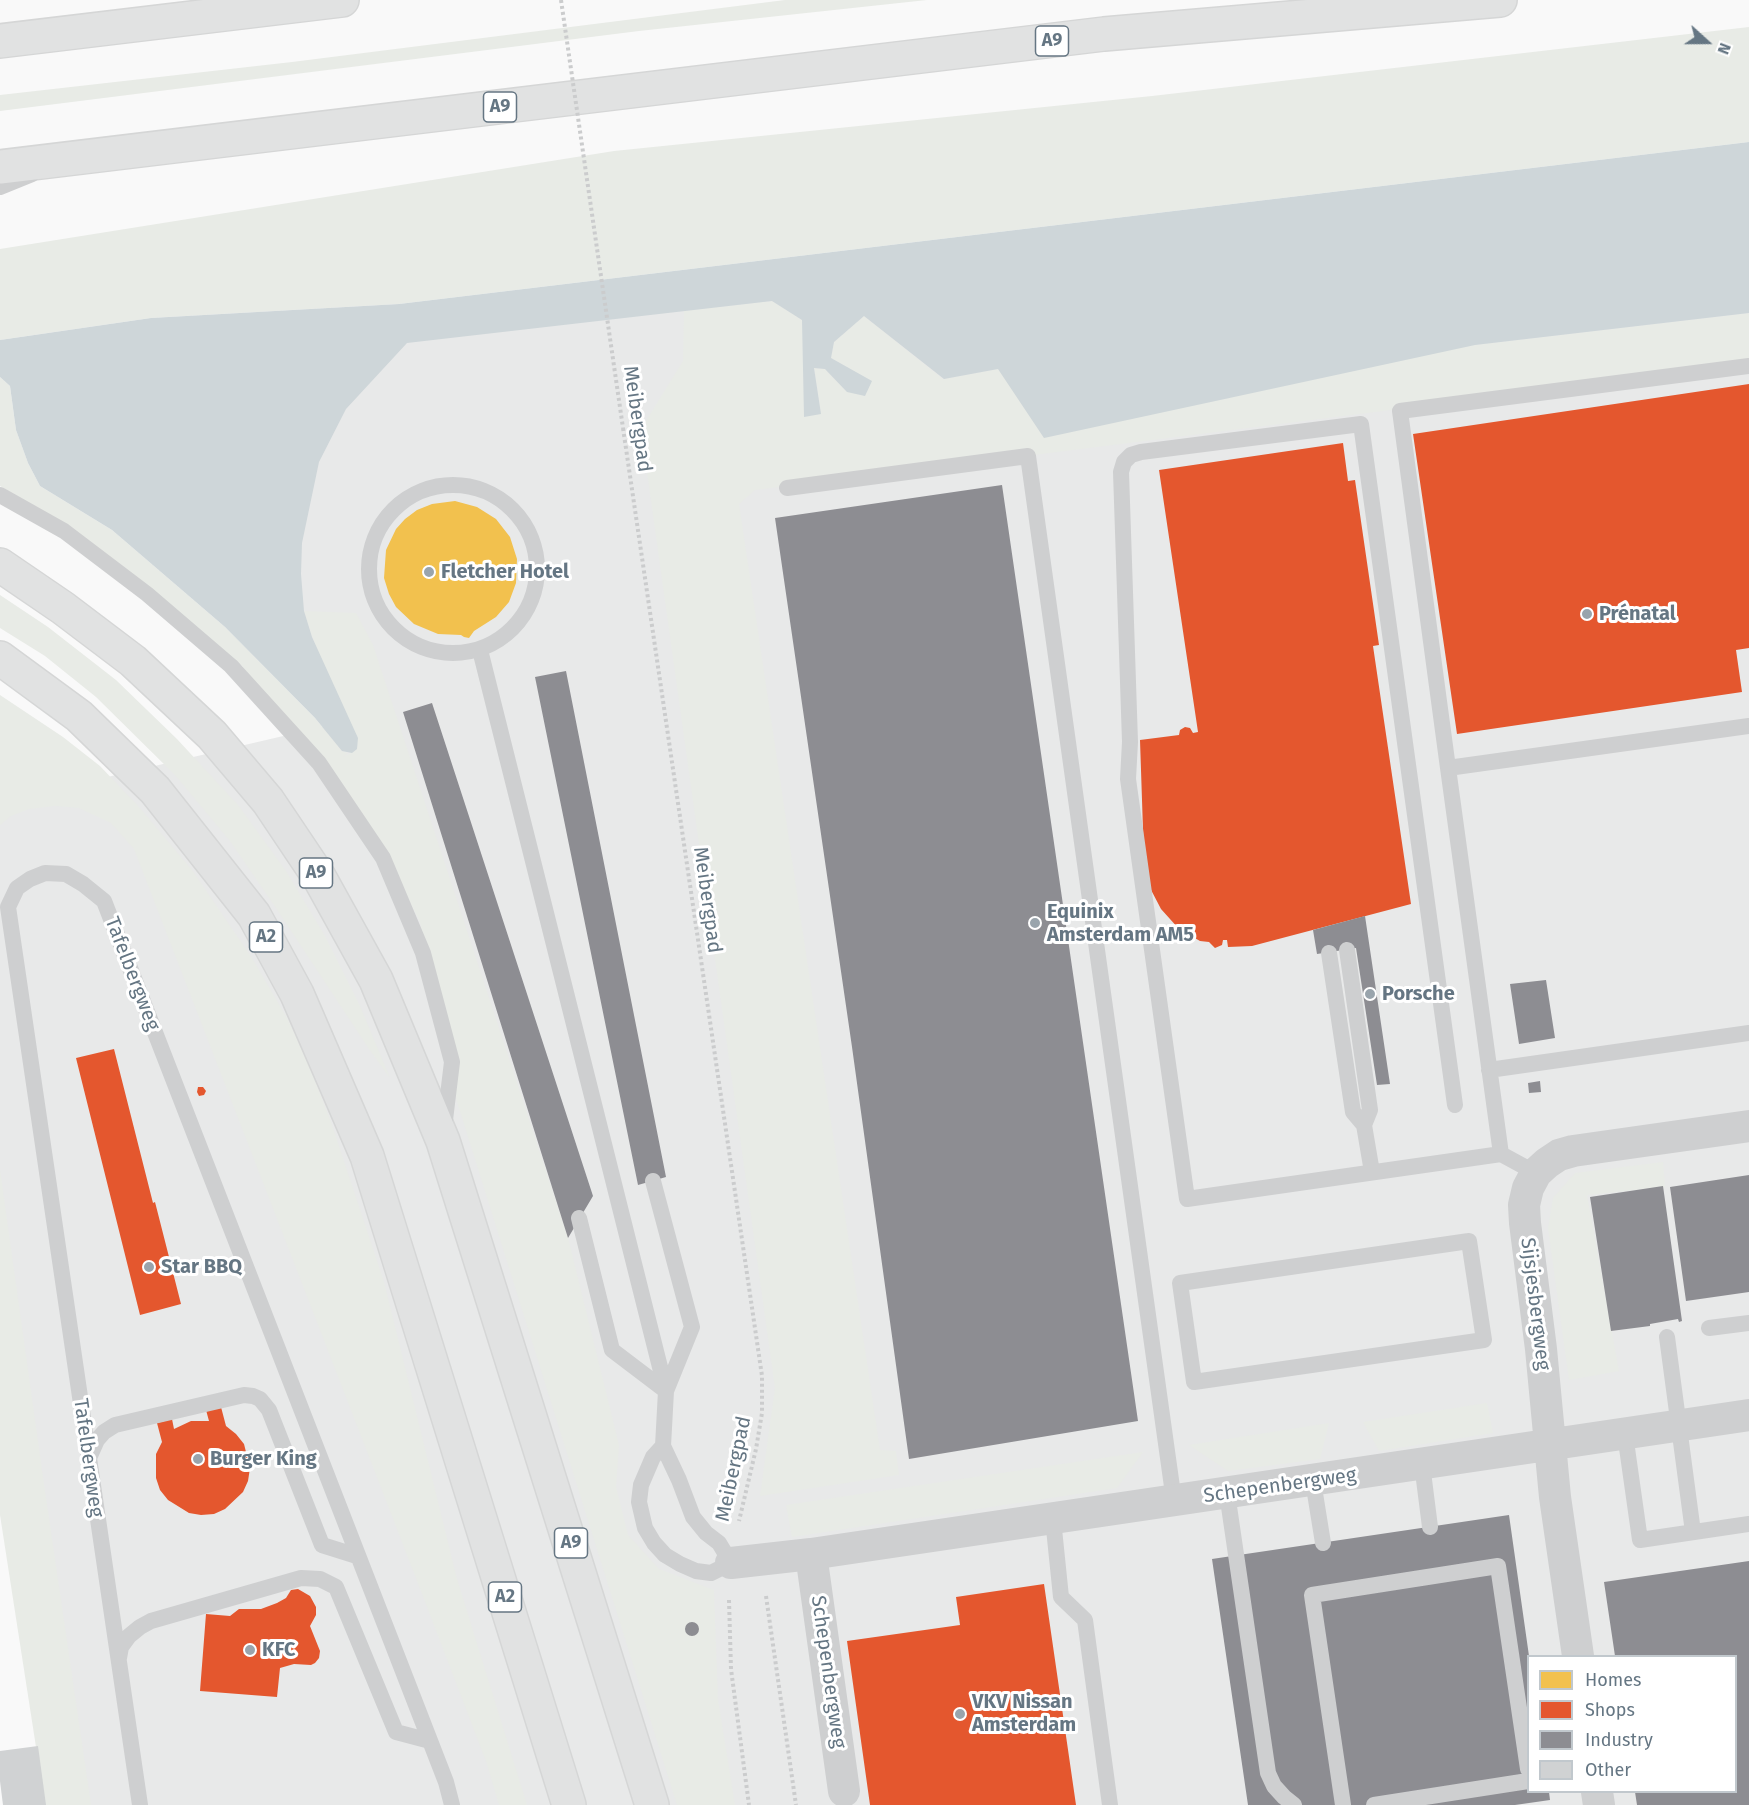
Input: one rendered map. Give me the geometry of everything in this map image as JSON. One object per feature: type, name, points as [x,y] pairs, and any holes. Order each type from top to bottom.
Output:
[{"type":"highway","points":[[0,41],[342,0]]},
{"type":"highway","name":"A9","points":[[0,167],[1104,34],[1500,0]]},
{"type":"highway","name":"A9","points":[[0,565],[63,608],[133,661],[212,735],[268,801],[319,877],[376,981],[443,1141],[652,1805]]},
{"type":"highway","name":"A2","points":[[0,658],[79,716],[155,790],[254,915],[297,994],[367,1156],[570,1805]]},
{"type":"street","points":[[1536,1173],[1559,1155],[1573,1151],[1749,1126]]},
{"type":"street","name":"Sijsjesbergweg","points":[[1536,1173],[1528,1188],[1524,1205],[1555,1497],[1578,1655]]},
{"type":"street","name":"Schepenbergweg","points":[[746,1561],[811,1554],[1749,1416]]},
{"type":"street","name":"Schepenbergweg","points":[[811,1554],[845,1798]]},
{"type":"lane","points":[[0,187],[68,159]]},
{"type":"lane","points":[[1501,1154],[1400,411],[1749,366]]},
{"type":"lane","points":[[1455,1105],[1361,424],[1131,455],[1124,462],[1121,472],[1130,742],[1128,780],[1187,1198],[1501,1154],[1536,1173]]},
{"type":"lane","points":[[787,488],[1028,456],[1174,1501]]},
{"type":"lane","points":[[456,483],[485,489],[510,505],[528,528],[537,556],[536,586],[526,614],[506,636],[480,650],[451,654],[422,648],[396,633],[378,610],[369,581],[370,552],[380,524],[400,502],[426,488],[456,483]]},
{"type":"lane","points":[[0,495],[64,531],[155,602],[231,666],[319,764],[383,858],[423,953],[452,1062],[443,1141]]},
{"type":"lane","points":[[480,650],[666,1391],[663,1446],[693,1517],[706,1533],[746,1561]]},
{"type":"lane","points":[[1448,768],[1749,726]]},
{"type":"lane","name":"Tafelbergweg","points":[[140,1805],[8,907],[17,888],[45,873],[66,874],[104,901],[446,1782],[452,1805]]},
{"type":"lane","points":[[1347,950],[1370,1110],[1364,1125]]},
{"type":"lane","points":[[1329,953],[1353,1112],[1364,1125],[1372,1172]]},
{"type":"lane","points":[[1489,1070],[1749,1034]]},
{"type":"lane","points":[[653,1181],[692,1328],[666,1391]]},
{"type":"lane","points":[[579,1218],[612,1350],[666,1391]]},
{"type":"lane","points":[[1470,1241],[1484,1340],[1194,1382],[1180,1283],[1470,1241]]},
{"type":"lane","points":[[1709,1328],[1749,1323]]},
{"type":"lane","points":[[1666,1337],[1693,1532]]},
{"type":"lane","points":[[88,1461],[97,1440],[115,1425],[244,1395],[252,1396],[260,1399],[269,1410],[322,1545],[357,1556]]},
{"type":"lane","points":[[1625,1434],[1640,1540],[1749,1524]]},
{"type":"lane","points":[[663,1446],[653,1457],[641,1485],[639,1502],[641,1515],[650,1535],[666,1555],[696,1571],[711,1573],[746,1561]]},
{"type":"lane","points":[[1422,1464],[1430,1527]]},
{"type":"lane","points":[[1313,1481],[1323,1543]]},
{"type":"lane","points":[[1227,1493],[1268,1773],[1274,1786],[1294,1805]]},
{"type":"lane","points":[[1053,1519],[1061,1597],[1084,1620],[1110,1805]]},
{"type":"lane","points":[[1343,1805],[1312,1595],[1498,1566],[1527,1762]]},
{"type":"lane","points":[[118,1660],[121,1647],[129,1636],[151,1621],[301,1578],[320,1579],[336,1587],[396,1732],[430,1741]]},
{"type":"lane","points":[[1374,1805],[1527,1781]]},
{"type":"path","name":"Meibergpad","points":[[561,0],[762,1376],[762,1413],[756,1449],[746,1561],[729,1592],[731,1669],[748,1805]]},
{"type":"path","points":[[746,1561],[796,1805]]},
{"type":"shaded area","points":[[785,0],[927,0],[639,31],[0,111],[0,95],[292,62]]},
{"type":"shaded area","points":[[1749,27],[1749,142],[399,304],[151,318],[0,340],[0,249],[614,151],[1152,96]]},
{"type":"shaded area","points":[[1749,142],[1749,313],[1475,345],[1044,438],[998,369],[944,379],[864,316],[834,342],[831,358],[872,381],[865,396],[847,392],[825,369],[814,368],[821,414],[804,417],[802,320],[772,301],[407,343],[346,409],[319,462],[302,543],[301,574],[304,611],[312,637],[358,738],[357,749],[352,753],[342,751],[315,718],[225,627],[112,530],[40,486],[28,463],[16,430],[10,386],[0,377],[0,340],[151,318],[399,304]]},
{"type":"shaded area","points":[[1749,173],[1749,1805],[71,1805],[0,1303],[0,796],[86,782],[339,723],[293,627],[299,470],[388,341]]},
{"type":"shaded area","points":[[772,301],[802,320],[821,413],[814,368],[825,369],[847,392],[871,381],[831,358],[834,342],[864,316],[943,379],[998,369],[1475,345],[1749,313],[1749,365],[755,490],[739,504],[880,1450],[896,1451],[899,1475],[760,1496],[775,1388],[641,429],[683,361],[684,311]]},
{"type":"shaded area","points":[[0,377],[10,386],[16,430],[28,463],[40,486],[112,530],[225,627],[315,718],[342,751],[348,753],[343,757],[355,751],[304,611],[356,613],[373,645],[568,1238],[619,1445],[616,1487],[628,1535],[659,1569],[714,1590],[718,1700],[735,1805],[677,1805],[454,1092],[420,922],[379,840],[242,666],[57,520],[0,486]]},
{"type":"shaded area","points":[[0,595],[48,627],[116,680],[177,739],[238,805],[286,871],[325,936],[360,1006],[390,1078],[230,841],[175,775],[96,697],[45,656],[0,628]]},
{"type":"shaded area","points":[[0,695],[63,737],[100,766],[139,807],[192,870],[252,958],[287,1018],[306,1058],[331,1122],[384,1282],[457,1579],[527,1805],[499,1805],[487,1764],[426,1604],[134,849],[111,823],[79,808],[55,806],[29,809],[11,816],[0,825]]},
{"type":"shaded area","points":[[1663,1162],[1665,1187],[1587,1195],[1619,1371],[1569,1380],[1548,1228],[1553,1198],[1575,1173]]},
{"type":"shaded area","points":[[0,1170],[91,1805],[45,1805],[0,1515]]},
{"type":"shaded area","points":[[1487,1403],[1493,1433],[1379,1451],[1363,1422]]},
{"type":"shaded area","points":[[1329,1423],[1320,1459],[1228,1471],[1189,1445]]},
{"type":"shaded area","points":[[1143,1452],[1117,1488],[792,1537],[786,1505]]},
{"type":"building: Homes","points":[[455,501],[477,507],[496,519],[510,537],[517,559],[516,583],[509,602],[496,617],[474,631],[469,638],[461,635],[438,634],[414,624],[396,607],[384,578],[386,550],[396,529],[405,519],[417,510],[432,504]]},
{"type":"building: Shops","points":[[1749,384],[1749,648],[1736,650],[1742,692],[1457,734],[1413,434]]},
{"type":"building: Shops","points":[[1343,443],[1348,481],[1355,480],[1379,645],[1373,646],[1411,904],[1252,946],[1228,947],[1227,940],[1223,940],[1222,945],[1215,948],[1209,942],[1200,941],[1179,929],[1161,909],[1149,886],[1144,860],[1140,740],[1179,735],[1180,730],[1185,727],[1190,728],[1193,733],[1198,732],[1159,470]]},
{"type":"building: Shops","points":[[114,1049],[181,1304],[140,1315],[76,1058]]},
{"type":"building: Shops","points":[[198,1087],[203,1087],[206,1091],[204,1095],[199,1096]]},
{"type":"building: Shops","points":[[221,1407],[226,1426],[244,1444],[250,1468],[248,1481],[243,1492],[225,1509],[214,1514],[189,1513],[168,1500],[160,1490],[156,1478],[156,1454],[162,1442],[157,1423],[172,1419],[174,1429],[191,1421],[209,1421],[206,1410]]},
{"type":"building: Shops","name":"VKV Nissan Amsterdam","points":[[1044,1584],[1076,1805],[870,1805],[847,1641],[960,1625],[956,1597]]},
{"type":"building: Shops","points":[[298,1589],[310,1596],[316,1607],[316,1615],[310,1626],[320,1651],[315,1663],[311,1665],[294,1664],[280,1668],[277,1697],[200,1691],[206,1614],[230,1616],[239,1609],[261,1609],[286,1598],[291,1590]]},
{"type":"building: Industry","points":[[1002,485],[1138,1421],[909,1459],[775,518]]},
{"type":"building: Industry","points":[[566,671],[666,1177],[638,1185],[535,677]]},
{"type":"building: Industry","points":[[432,703],[593,1196],[568,1238],[403,712]]},
{"type":"building: Industry","name":"Porsche","points":[[1365,916],[1390,1084],[1377,1085],[1356,948],[1317,954],[1313,930]]},
{"type":"building: Industry","points":[[1546,980],[1555,1038],[1519,1044],[1510,984]]},
{"type":"building: Industry","points":[[1540,1081],[1541,1092],[1529,1093],[1528,1083]]},
{"type":"building: Industry","points":[[1749,1175],[1749,1292],[1686,1301],[1670,1187]]},
{"type":"building: Industry","points":[[1663,1186],[1682,1321],[1679,1322],[1678,1319],[1650,1324],[1650,1326],[1611,1331],[1590,1197]]},
{"type":"building: Industry","points":[[1509,1515],[1529,1655],[1527,1655],[1527,1793],[1549,1793],[1550,1800],[1515,1805],[1248,1805],[1212,1559]]},
{"type":"building: Industry","points":[[1749,1561],[1749,1805],[1637,1805],[1635,1793],[1737,1793],[1737,1655],[1615,1655],[1604,1582]]},
{"type":"building: Industry","points":[[692,1622],[697,1624],[699,1629],[697,1634],[692,1636],[687,1634],[685,1629],[687,1624]]},
{"type":"building: Other","points":[[38,1746],[46,1805],[3,1805],[0,1751]]},
{"type":"place","name":"Fletcher Hotel","points":[[429,572]]},
{"type":"place","name":"Prénatal","points":[[1587,614]]},
{"type":"place","name":"Equinix Amsterdam AM5","points":[[1035,923]]},
{"type":"place","name":"Porsche","points":[[1370,994]]},
{"type":"place","name":"Star BBQ","points":[[149,1267]]},
{"type":"place","name":"Burger King","points":[[198,1459]]},
{"type":"place","name":"KFC","points":[[250,1650]]},
{"type":"place","name":"VKV Nissan Amsterdam","points":[[960,1714]]}]
